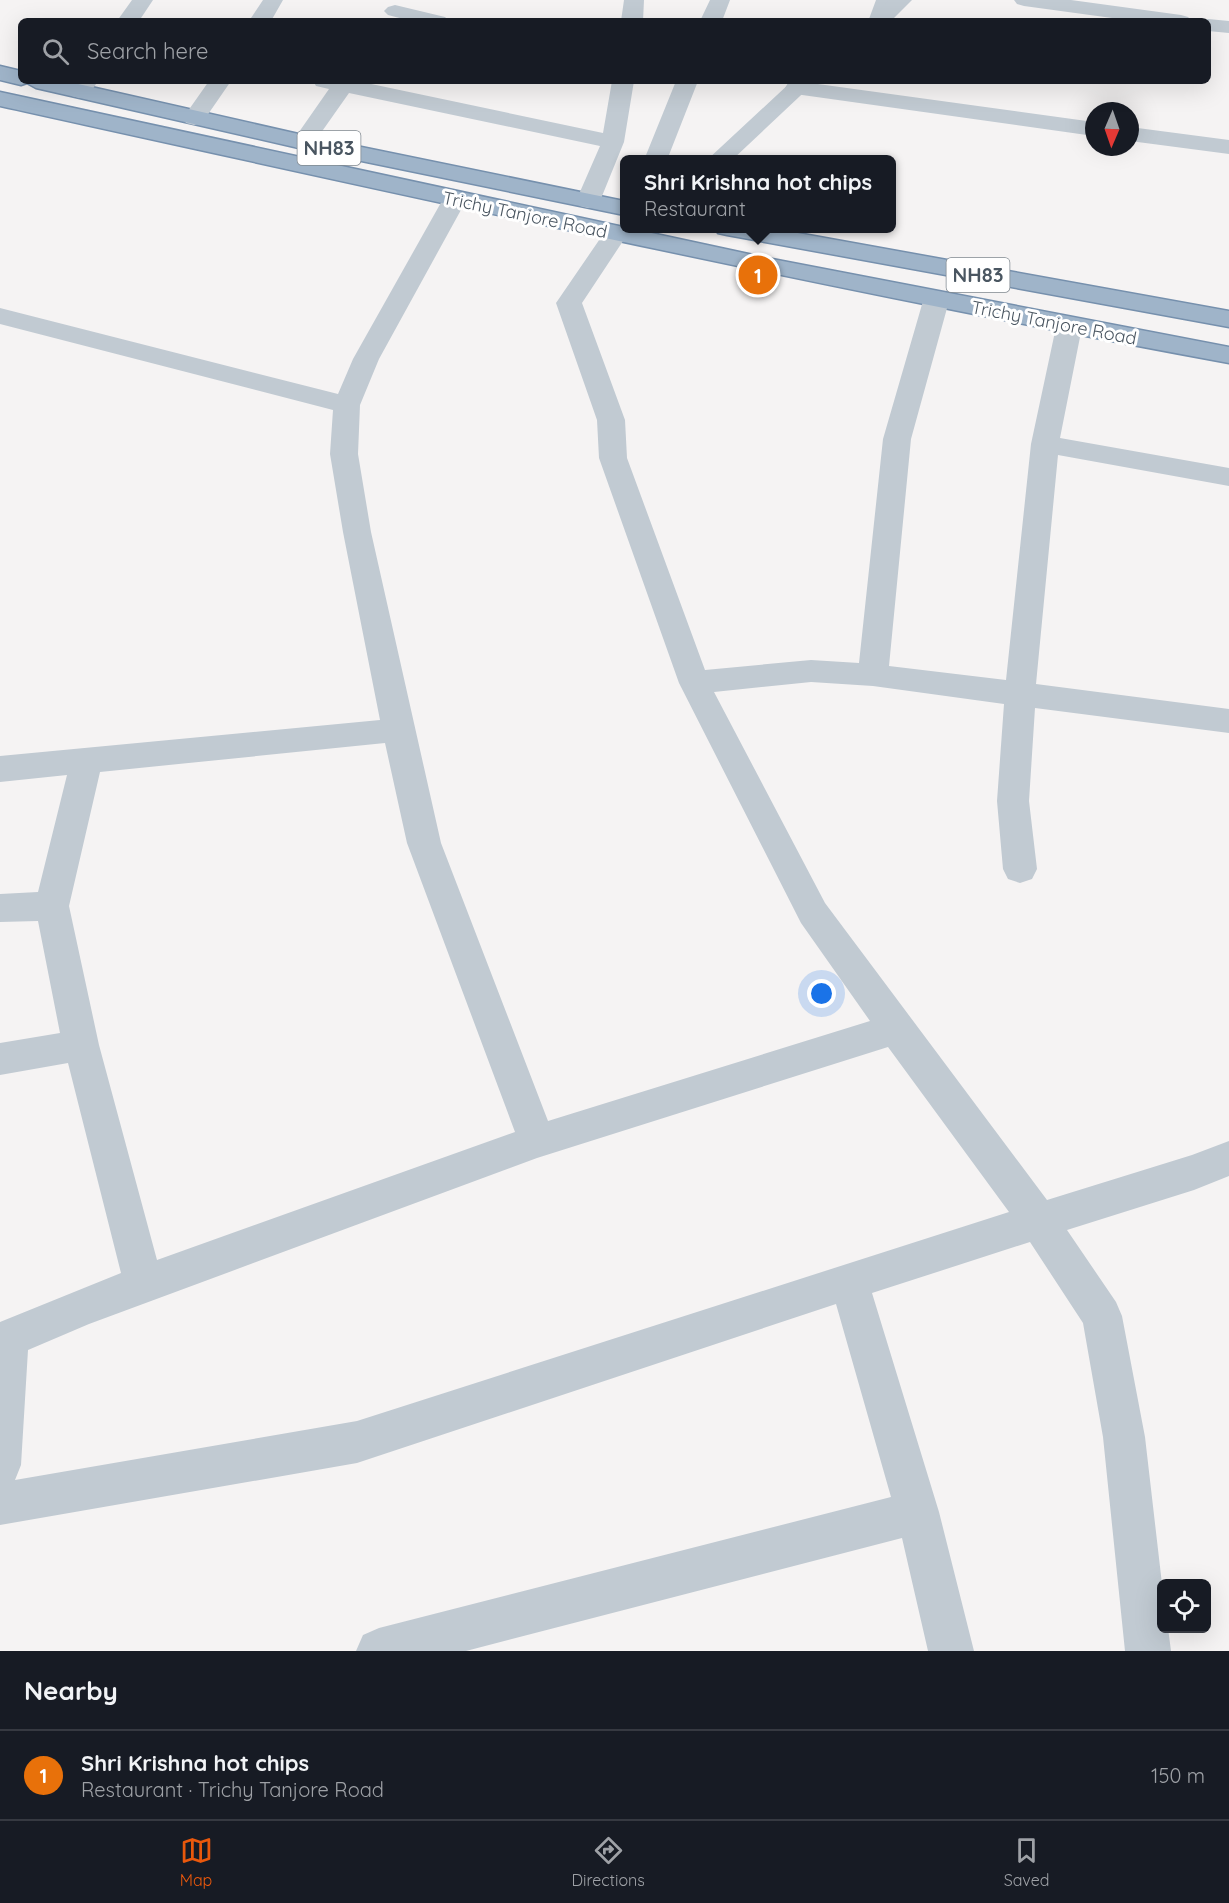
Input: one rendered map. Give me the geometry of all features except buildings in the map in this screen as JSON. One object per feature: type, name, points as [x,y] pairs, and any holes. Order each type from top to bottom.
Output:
[{"type":"highway","points":[[0,73],[18,77]]},
{"type":"highway","name":"Trichy Tanjore Road","points":[[64,84],[83,86],[194,118],[588,201],[620,222]]},
{"type":"highway","name":"Trichy Tanjore Road","points":[[0,99],[455,200],[620,226]]},
{"type":"highway","name":"Trichy Tanjore Road","points":[[653,233],[936,301],[1229,355]]},
{"type":"highway","name":"Trichy Tanjore Road","points":[[755,233],[1229,319]]},
{"type":"street","points":[[130,18],[143,0]]},
{"type":"street","points":[[262,18],[273,0]]},
{"type":"street","points":[[632,18],[634,0]]},
{"type":"street","points":[[712,18],[720,0]]},
{"type":"street","points":[[881,13],[902,0]]},
{"type":"street","points":[[1024,0],[1159,18]]},
{"type":"street","points":[[395,11],[425,18]]},
{"type":"street","points":[[1211,25],[1229,27]]},
{"type":"street","points":[[194,118],[218,84]]},
{"type":"street","points":[[303,142],[337,84]]},
{"type":"street","points":[[347,84],[613,142]]},
{"type":"street","points":[[588,201],[613,142],[623,84]]},
{"type":"street","points":[[657,155],[686,84]]},
{"type":"street","points":[[722,155],[801,85],[1085,128]]},
{"type":"street","points":[[1139,135],[1229,147]]},
{"type":"street","points":[[455,200],[366,359],[347,405],[344,454],[357,532],[424,843],[537,1141]]},
{"type":"street","points":[[623,233],[569,303],[611,420],[613,458],[694,683],[808,904],[896,1029],[1038,1220],[1101,1316],[1124,1437],[1148,1651]]},
{"type":"street","points":[[873,675],[897,439],[936,301]]},
{"type":"street","points":[[0,316],[347,405]]},
{"type":"street","points":[[1020,869],[1013,801],[1020,693],[1045,444],[1070,327]]},
{"type":"street","points":[[1045,444],[1229,477]]},
{"type":"street","points":[[694,683],[811,671],[873,675],[1229,721]]},
{"type":"street","points":[[0,769],[398,730]]},
{"type":"street","points":[[87,760],[52,906],[81,1045],[144,1284]]},
{"type":"street","points":[[0,908],[52,906]]},
{"type":"street","points":[[0,1465],[4,1341],[82,1307],[537,1141],[896,1029]]},
{"type":"street","points":[[0,1059],[81,1045]]},
{"type":"street","points":[[0,1504],[357,1442],[1038,1220],[1194,1172],[1229,1158]]},
{"type":"street","points":[[849,1281],[916,1512],[951,1651]]},
{"type":"street","points":[[379,1651],[916,1512]]},
{"type":"place","name":"Shri Krishna hot chips","points":[[758,275]]}]
